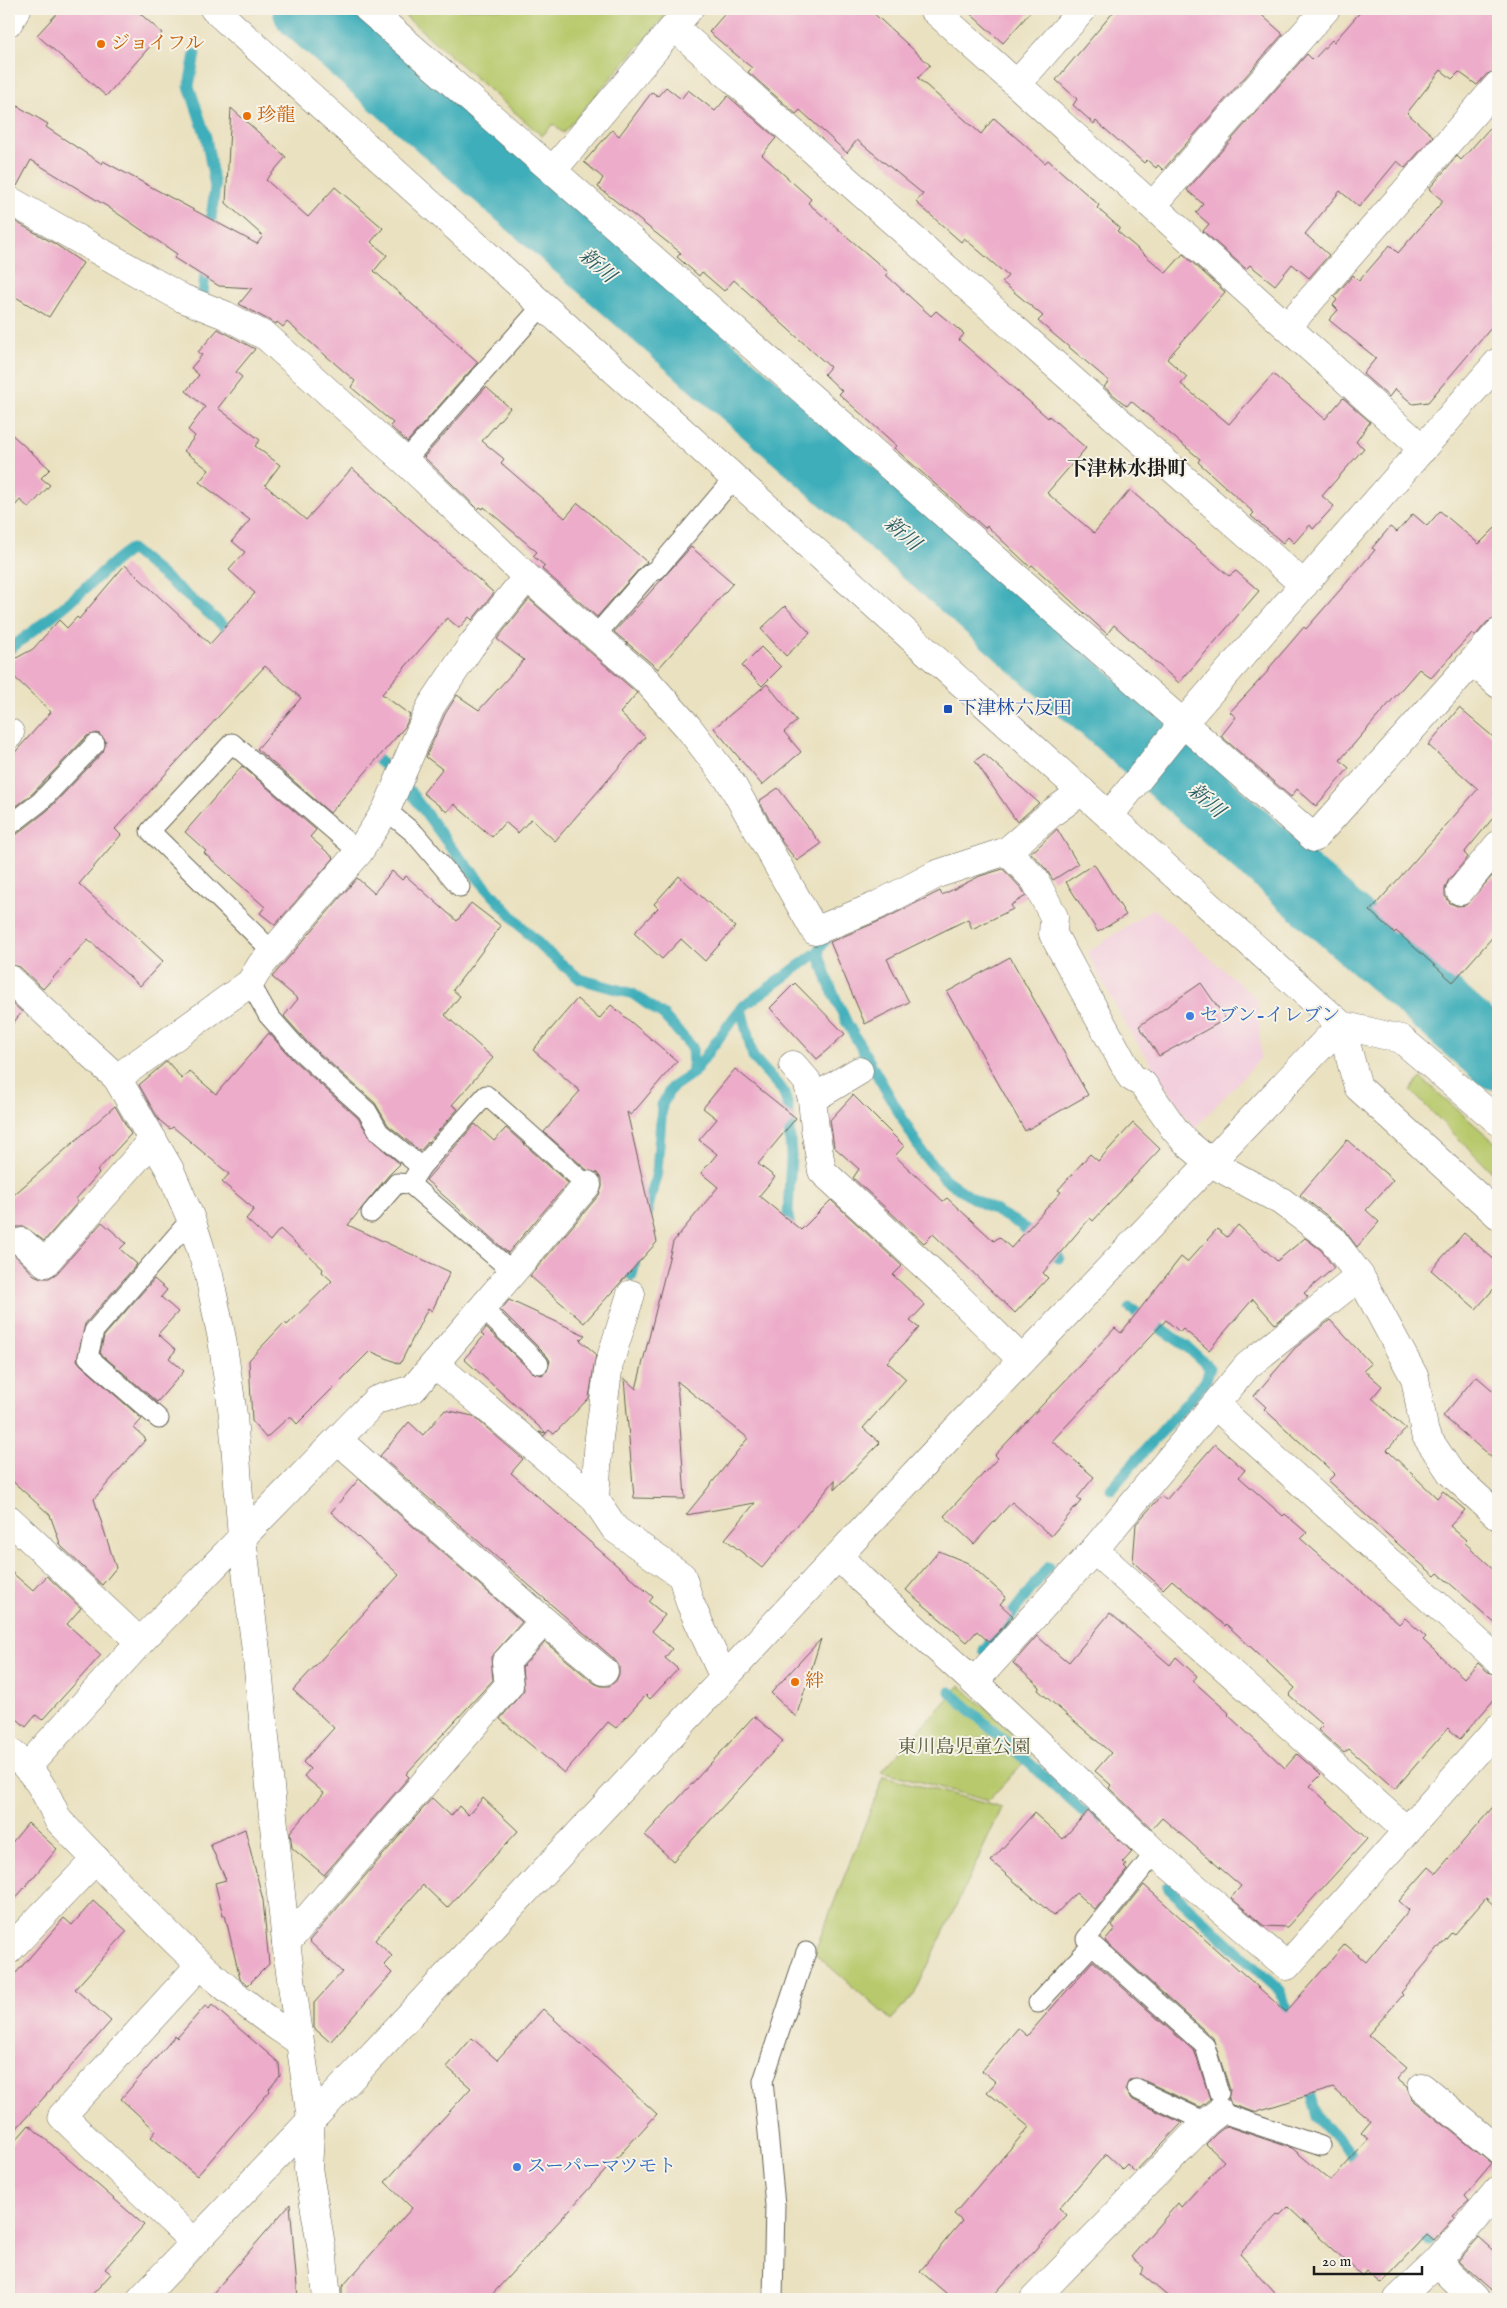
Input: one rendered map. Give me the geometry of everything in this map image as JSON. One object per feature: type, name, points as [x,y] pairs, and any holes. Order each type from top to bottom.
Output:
[{"type":"street","points":[[9,22],[17,9]]},
{"type":"street","points":[[214,9],[1341,1026],[1401,1039],[1498,1121]]},
{"type":"street","points":[[368,9],[553,170],[1177,731],[1314,838],[1498,633]]},
{"type":"street","points":[[934,9],[1423,449]]},
{"type":"street","points":[[1017,84],[1083,9]]},
{"type":"street","points":[[1153,206],[1326,9]]},
{"type":"street","points":[[553,170],[682,18],[1304,585]]},
{"type":"street","points":[[1288,326],[1498,85]]},
{"type":"street","points":[[9,200],[182,298],[225,315],[267,337],[405,461],[527,577],[647,681],[688,727],[731,783],[815,931],[876,906],[937,874],[1007,851],[1053,812],[1082,792]]},
{"type":"street","points":[[1109,816],[1177,731],[1498,362]]},
{"type":"street","points":[[117,1078],[250,983],[261,964],[359,852],[386,810],[431,706],[471,646],[527,577]]},
{"type":"street","points":[[1473,661],[1498,684]]},
{"type":"street","points":[[1460,891],[1498,845]]},
{"type":"street","points":[[1007,851],[1035,880],[1054,917],[1054,934],[1132,1076],[1144,1084],[1175,1130],[1188,1144],[1211,1163],[1281,1201],[1332,1239],[1360,1276],[1415,1378],[1425,1434],[1451,1473],[1498,1516]]},
{"type":"street","points":[[9,979],[117,1078],[170,1170],[191,1219],[209,1275],[222,1339],[233,1415],[242,1538],[257,1659],[286,1942],[311,2119],[308,2168],[323,2258],[327,2299]]},
{"type":"street","points":[[141,2299],[353,2076],[1022,1360],[1341,1026]]},
{"type":"street","points":[[1341,1026],[1358,1087],[1498,1215]]},
{"type":"street","points":[[793,1065],[807,1081],[812,1099],[822,1171],[949,1288],[1022,1360]]},
{"type":"street","points":[[812,1099],[859,1071]]},
{"type":"street","points":[[22,1242],[45,1263],[153,1140]]},
{"type":"street","points":[[299,2041],[270,2023],[199,1966],[58,1820],[48,1796],[18,1758],[140,1642],[376,1400],[413,1389],[587,1185]]},
{"type":"street","points":[[974,1682],[1094,1550],[1248,1366],[1360,1276]]},
{"type":"street","points":[[594,1499],[599,1437],[609,1364],[631,1294]]},
{"type":"street","points":[[435,1364],[594,1499],[616,1529],[682,1576],[690,1603],[724,1678]]},
{"type":"street","points":[[1215,1405],[1498,1660]]},
{"type":"street","points":[[338,1440],[544,1621],[604,1671]]},
{"type":"street","points":[[9,1519],[140,1642]]},
{"type":"street","points":[[1094,1550],[1408,1831]]},
{"type":"street","points":[[838,1556],[1155,1853],[1287,1966],[1498,1728]]},
{"type":"street","points":[[286,1942],[509,1685],[506,1662],[544,1621]]},
{"type":"street","points":[[9,1950],[96,1859]]},
{"type":"street","points":[[194,2242],[62,2116],[199,1966]]},
{"type":"street","points":[[1422,2087],[1498,2150]]},
{"type":"street","points":[[1034,2299],[1215,2109]]},
{"type":"street","points":[[1398,2299],[1494,2203]]},
{"type":"street","points":[[1437,2262],[1475,2299]]},
{"type":"lane","points":[[405,461],[542,305]]},
{"type":"lane","points":[[596,635],[648,575],[664,562],[734,478]]},
{"type":"lane","points":[[273,952],[150,831],[232,743],[359,852]]},
{"type":"lane","points":[[9,826],[40,802],[95,744]]},
{"type":"lane","points":[[386,810],[415,834],[460,888]]},
{"type":"lane","points":[[250,983],[268,1015],[300,1051],[367,1111],[379,1132],[421,1167]]},
{"type":"lane","points":[[410,1184],[421,1167],[486,1095],[587,1185]]},
{"type":"lane","points":[[372,1213],[397,1183],[410,1184],[513,1272]]},
{"type":"lane","points":[[160,1419],[88,1357],[94,1331],[191,1219]]},
{"type":"lane","points":[[482,1308],[539,1364]]},
{"type":"lane","points":[[1155,1853],[1086,1939],[1205,2046],[1215,2109]]},
{"type":"lane","points":[[1038,2003],[1092,1945]]},
{"type":"lane","points":[[773,2299],[775,2205],[763,2081],[806,1952]]},
{"type":"lane","points":[[1136,2089],[1215,2109],[1321,2146]]},
{"type":"shaded area","name":"セブン-イレブン","points":[[1153,908],[1258,1000],[1261,1058],[1194,1129],[1130,1032],[1087,953]]},
{"type":"green space","points":[[397,9],[671,9],[563,133],[553,124],[542,136]]},
{"type":"green space","points":[[1421,1078],[1498,1145],[1498,1178],[1410,1090]]},
{"type":"green space","name":"東川島児童公園","points":[[960,1685],[1033,1752],[988,1801],[882,1771]]},
{"type":"green space","points":[[884,1776],[1002,1808],[914,1995],[891,2020],[814,1953]]},
{"type":"building","points":[[61,9],[135,9],[162,33],[106,96],[37,35]]},
{"type":"building","points":[[729,9],[869,9],[930,65],[918,78],[981,134],[994,118],[1045,163],[1048,160],[1099,205],[1097,208],[1120,228],[1117,231],[1166,273],[1183,254],[1225,292],[1167,359],[1187,377],[1181,384],[1229,424],[1273,374],[1325,419],[1343,398],[1370,422],[1356,442],[1364,448],[1322,496],[1334,506],[1313,529],[1310,525],[1294,543],[1288,537],[1283,543],[1251,516],[1254,513],[1198,462],[1200,459],[1131,401],[1127,406],[1104,387],[1109,381],[1038,321],[1043,316],[1002,282],[1008,276],[964,238],[961,242],[916,202],[923,194],[857,140],[847,153],[800,110],[796,114],[748,72],[752,68],[709,32]]},
{"type":"building","points":[[965,9],[1033,9],[1003,43]]},
{"type":"building","points":[[1116,9],[1255,9],[1283,34],[1163,170],[1158,165],[1156,168],[1147,160],[1144,163],[1096,121],[1094,124],[1073,105],[1077,99],[1056,80]]},
{"type":"building","points":[[1363,9],[1498,9],[1498,70],[1487,74],[1477,85],[1459,72],[1452,79],[1441,70],[1407,113],[1433,136],[1405,168],[1397,161],[1359,207],[1340,191],[1305,234],[1329,255],[1309,278],[1292,264],[1275,285],[1250,265],[1246,269],[1203,231],[1209,224],[1196,213],[1203,204],[1187,190],[1307,54],[1313,60],[1332,40],[1334,42]]},
{"type":"building","points":[[666,87],[681,99],[688,90],[715,111],[728,96],[776,138],[762,155],[811,199],[808,203],[888,272],[886,275],[931,316],[936,311],[964,334],[959,340],[1048,418],[1049,416],[1086,448],[1047,493],[1094,533],[1130,490],[1229,576],[1236,571],[1259,591],[1179,683],[1114,625],[1107,634],[1032,565],[1030,567],[987,526],[985,528],[894,448],[897,446],[839,394],[842,391],[824,374],[830,367],[734,280],[724,291],[702,272],[699,276],[677,257],[681,253],[598,187],[603,178],[584,162],[612,130],[619,136],[652,92],[658,96]]},
{"type":"building","points":[[9,101],[48,124],[46,127],[102,164],[103,161],[257,244],[263,236],[226,203],[231,108],[286,157],[266,180],[308,217],[335,187],[383,228],[371,242],[387,255],[374,271],[478,362],[407,442],[390,426],[393,423],[351,387],[355,381],[287,322],[283,327],[277,322],[276,324],[239,304],[252,288],[219,286],[174,258],[177,254],[108,207],[31,160],[17,186],[9,184]]},
{"type":"building","points":[[1498,119],[1498,320],[1428,402],[1413,404],[1395,389],[1389,397],[1363,374],[1376,358],[1329,320],[1338,310],[1333,305],[1337,300],[1334,297],[1353,275],[1359,281],[1390,245],[1398,253],[1443,201],[1429,189],[1457,156],[1461,160]]},
{"type":"building","points":[[9,218],[55,244],[83,263],[49,317],[9,293]]},
{"type":"building","points":[[218,329],[255,349],[236,372],[242,377],[218,408],[260,440],[255,446],[280,465],[265,485],[306,520],[352,468],[494,593],[472,620],[469,617],[459,628],[447,618],[382,694],[410,715],[405,727],[330,813],[257,749],[301,698],[265,666],[115,829],[121,835],[79,884],[163,961],[140,986],[88,939],[43,989],[20,967],[9,964],[9,837],[16,835],[48,810],[103,752],[106,741],[98,733],[87,736],[32,794],[9,812],[9,759],[51,712],[9,672],[9,662],[33,649],[59,620],[67,628],[77,617],[79,619],[125,565],[210,644],[255,593],[229,570],[245,552],[232,541],[250,520],[199,482],[209,470],[184,451],[195,436],[188,430],[205,407],[186,391],[199,375],[191,368],[202,355],[198,352]]},
{"type":"building","points":[[486,387],[510,408],[482,441],[504,459],[501,463],[565,518],[578,503],[647,562],[597,617],[542,569],[545,566],[533,556],[537,552],[484,507],[483,509],[480,507],[478,509],[424,457]]},
{"type":"building","points":[[9,432],[50,469],[41,478],[50,485],[29,508],[20,500],[9,513]]},
{"type":"building","points":[[1440,511],[1479,544],[1498,525],[1498,618],[1487,622],[1475,636],[1472,633],[1431,678],[1419,669],[1340,760],[1349,768],[1316,806],[1297,789],[1291,797],[1221,736],[1236,717],[1230,712],[1270,669],[1304,627],[1306,629],[1375,550],[1372,548],[1390,527],[1397,532],[1413,514],[1427,526]]},
{"type":"building","points":[[691,547],[733,583],[658,669],[614,632]]},
{"type":"building","points":[[529,599],[637,693],[620,713],[645,737],[555,841],[531,819],[518,833],[505,822],[492,837],[454,804],[447,812],[423,793],[442,769],[426,757],[445,714],[457,695],[479,710],[524,660],[497,639]]},
{"type":"building","points":[[785,606],[810,633],[786,656],[761,629]]},
{"type":"building","points":[[761,647],[781,667],[762,686],[742,666]]},
{"type":"building","points":[[767,684],[797,721],[784,732],[801,752],[762,785],[714,728]]},
{"type":"building","points":[[1459,708],[1498,741],[1498,812],[1464,853],[1468,857],[1448,881],[1445,896],[1450,903],[1457,906],[1466,905],[1492,876],[1498,881],[1498,931],[1453,982],[1396,931],[1394,933],[1370,911],[1478,789],[1428,745]]},
{"type":"building","points":[[984,754],[1039,803],[1017,822],[975,761]]},
{"type":"building","points":[[242,766],[316,830],[310,837],[334,858],[275,925],[260,913],[265,907],[204,853],[206,851],[185,832]]},
{"type":"building","points":[[778,788],[821,844],[797,861],[782,842],[759,801]]},
{"type":"building","points":[[1057,829],[1078,864],[1053,880],[1046,869],[1030,852],[1036,849]]},
{"type":"building","points":[[1094,864],[1126,915],[1098,932],[1066,882]]},
{"type":"building","points":[[1003,869],[1026,896],[1011,905],[1013,909],[972,929],[968,919],[887,959],[909,1002],[865,1024],[830,942],[882,920],[940,891],[942,895],[980,876]]},
{"type":"building","points":[[392,871],[402,880],[406,876],[457,921],[471,903],[501,926],[453,990],[460,996],[445,1015],[493,1058],[452,1105],[458,1109],[420,1151],[388,1125],[375,1103],[308,1043],[284,1016],[298,999],[272,977],[357,878],[374,893]]},
{"type":"building","points":[[679,876],[735,927],[705,961],[681,939],[662,959],[634,933],[658,908],[654,904]]},
{"type":"building","points":[[1010,957],[1088,1095],[1025,1131],[947,992]]},
{"type":"building","points":[[795,983],[845,1034],[817,1059],[770,1008]]},
{"type":"building","points":[[1201,983],[1226,1019],[1159,1056],[1139,1026]]},
{"type":"building","points":[[577,999],[599,1019],[611,1005],[677,1061],[631,1115],[627,1112],[657,1242],[584,1323],[530,1276],[599,1195],[602,1187],[602,1180],[597,1173],[587,1170],[544,1132],[580,1091],[533,1050]]},
{"type":"building","points":[[9,1000],[22,1012],[9,1028]]},
{"type":"building","points":[[269,1033],[292,1059],[358,1118],[372,1140],[400,1164],[348,1225],[450,1272],[432,1311],[428,1308],[400,1364],[370,1351],[297,1424],[290,1416],[266,1438],[252,1421],[249,1360],[285,1322],[287,1325],[332,1281],[322,1272],[323,1269],[280,1229],[270,1241],[246,1219],[254,1209],[222,1182],[229,1174],[173,1127],[170,1129],[159,1120],[139,1085],[167,1061],[182,1079],[189,1071],[216,1094]]},
{"type":"building","points":[[735,1069],[796,1118],[758,1164],[775,1177],[759,1196],[801,1230],[831,1200],[902,1266],[893,1275],[925,1305],[910,1321],[919,1328],[887,1362],[906,1379],[863,1428],[880,1443],[835,1489],[835,1480],[762,1568],[725,1539],[755,1503],[686,1515],[748,1438],[677,1381],[685,1499],[634,1498],[624,1378],[636,1389],[673,1242],[718,1187],[701,1173],[717,1154],[699,1140],[717,1119],[703,1108]]},
{"type":"building","points":[[853,1095],[904,1146],[895,1156],[943,1201],[947,1198],[994,1241],[999,1237],[1011,1248],[1061,1192],[1058,1190],[1090,1154],[1098,1161],[1133,1123],[1160,1149],[1093,1221],[1090,1218],[1043,1273],[1048,1278],[1015,1313],[933,1234],[924,1243],[853,1178],[859,1169],[834,1147],[830,1120]]},
{"type":"building","points":[[115,1106],[131,1134],[97,1171],[99,1173],[76,1199],[78,1202],[44,1241],[25,1227],[17,1227],[9,1235],[9,1199]]},
{"type":"building","points":[[475,1124],[494,1141],[506,1128],[568,1183],[508,1253],[426,1180]]},
{"type":"building","points":[[1347,1140],[1393,1180],[1366,1210],[1379,1222],[1357,1247],[1342,1227],[1300,1195]]},
{"type":"building","points":[[102,1222],[126,1243],[120,1249],[137,1264],[85,1324],[77,1360],[142,1419],[134,1428],[146,1439],[94,1499],[116,1568],[102,1585],[61,1546],[50,1515],[9,1478],[9,1249],[34,1275],[41,1278],[49,1278],[57,1273]]},
{"type":"building","points":[[1238,1225],[1277,1261],[1305,1238],[1321,1250],[1334,1268],[1304,1293],[1308,1297],[1275,1324],[1253,1299],[1209,1350],[1183,1329],[1180,1332],[1166,1320],[1052,1441],[1094,1477],[1077,1498],[1081,1501],[1051,1536],[1012,1502],[974,1544],[944,1516],[998,1458],[995,1455],[1115,1328],[1121,1333],[1181,1257],[1187,1262],[1217,1229],[1227,1237]]},
{"type":"building","points":[[1464,1233],[1498,1263],[1498,1284],[1476,1309],[1431,1270]]},
{"type":"building","points":[[154,1279],[167,1290],[161,1297],[178,1312],[158,1334],[176,1350],[169,1358],[184,1371],[157,1402],[100,1353],[104,1336]]},
{"type":"building","points":[[509,1300],[585,1335],[580,1340],[596,1354],[589,1398],[554,1434],[549,1430],[544,1436],[539,1432],[546,1433],[464,1359],[484,1336],[481,1334],[486,1328],[532,1372],[542,1375],[547,1371],[550,1361],[547,1356],[501,1310]]},
{"type":"building","points":[[1330,1320],[1371,1364],[1364,1370],[1382,1386],[1372,1398],[1406,1429],[1387,1450],[1437,1498],[1443,1491],[1465,1510],[1450,1526],[1466,1540],[1464,1542],[1498,1573],[1498,1626],[1438,1573],[1435,1576],[1328,1481],[1335,1474],[1264,1409],[1266,1407],[1254,1396],[1295,1348]]},
{"type":"building","points":[[1476,1376],[1498,1395],[1498,1463],[1443,1416]]},
{"type":"building","points":[[445,1410],[473,1416],[523,1459],[511,1473],[653,1597],[649,1602],[665,1615],[652,1631],[672,1649],[665,1658],[678,1669],[650,1699],[646,1695],[616,1728],[608,1722],[564,1773],[500,1719],[524,1690],[522,1667],[545,1642],[594,1683],[601,1686],[609,1686],[616,1681],[619,1674],[619,1666],[614,1659],[380,1456],[409,1422],[423,1435]]},
{"type":"building","points":[[1215,1444],[1245,1470],[1239,1477],[1283,1516],[1285,1514],[1307,1533],[1301,1539],[1399,1624],[1405,1618],[1426,1637],[1423,1640],[1464,1678],[1478,1663],[1488,1672],[1498,1675],[1498,1695],[1460,1739],[1448,1728],[1395,1789],[1349,1749],[1344,1753],[1318,1730],[1323,1725],[1289,1695],[1295,1688],[1226,1624],[1225,1626],[1172,1580],[1163,1589],[1133,1562],[1136,1524],[1161,1496],[1166,1500]]},
{"type":"building","points":[[359,1479],[522,1622],[491,1657],[493,1680],[406,1774],[409,1777],[324,1875],[292,1848],[290,1832],[324,1793],[304,1776],[310,1769],[303,1762],[334,1728],[293,1690],[399,1575],[331,1512]]},
{"type":"building","points":[[939,1551],[968,1563],[1006,1597],[1000,1604],[1013,1616],[989,1642],[977,1631],[967,1642],[906,1590]]},
{"type":"building","points":[[9,1570],[33,1591],[47,1576],[81,1608],[67,1624],[101,1655],[42,1720],[36,1715],[26,1727],[9,1712]]},
{"type":"building","points":[[1110,1613],[1170,1665],[1176,1657],[1197,1676],[1193,1681],[1285,1768],[1297,1754],[1321,1775],[1310,1786],[1367,1839],[1287,1927],[1264,1926],[1231,1898],[1241,1886],[1162,1818],[1152,1829],[1109,1788],[1111,1785],[1095,1771],[1111,1753],[1038,1690],[1040,1687],[1013,1663],[1037,1636],[1069,1662]]},
{"type":"building","points":[[821,1639],[796,1717],[771,1693]]},
{"type":"building","points":[[754,1716],[783,1741],[673,1861],[645,1835]]},
{"type":"building","points":[[432,1798],[451,1816],[459,1806],[468,1815],[483,1798],[518,1831],[447,1908],[423,1885],[375,1940],[392,1956],[384,1965],[392,1973],[330,2042],[314,2028],[314,2003],[342,1972],[309,1941]]},
{"type":"building","points":[[1498,1801],[1498,1909],[1486,1898],[1455,1934],[1452,1932],[1401,1993],[1403,1995],[1368,2035],[1407,2068],[1397,2079],[1407,2087],[1412,2099],[1492,2164],[1465,2196],[1469,2201],[1453,2215],[1455,2217],[1434,2241],[1427,2235],[1381,2284],[1366,2271],[1362,2276],[1288,2207],[1279,2216],[1277,2215],[1240,2254],[1280,2299],[1171,2299],[1140,2273],[1144,2268],[1131,2257],[1178,2203],[1181,2207],[1224,2161],[1206,2144],[1216,2134],[1226,2126],[1292,2148],[1331,2181],[1369,2139],[1361,2133],[1371,2121],[1333,2088],[1254,2112],[1232,2105],[1228,2100],[1230,2090],[1213,2038],[1105,1941],[1115,1929],[1112,1925],[1144,1885],[1286,2012],[1345,1944],[1366,1962],[1409,1910],[1399,1901],[1429,1867],[1436,1873]]},
{"type":"building","points":[[1088,1811],[1132,1852],[1123,1862],[1127,1865],[1124,1867],[1127,1870],[1095,1910],[1076,1893],[1054,1916],[991,1861],[1034,1813],[1063,1839]]},
{"type":"building","points":[[28,1823],[57,1849],[9,1906],[9,1846]]},
{"type":"building","points":[[245,1829],[263,1900],[269,1964],[248,1985],[240,1979],[225,1915],[223,1915],[215,1883],[226,1880],[210,1844]]},
{"type":"building","points":[[93,1901],[127,1931],[75,1989],[111,2021],[9,2137],[9,1981],[64,1918],[72,1925]]},
{"type":"building","points":[[1093,1961],[1195,2052],[1210,2099],[1200,2107],[1141,2079],[1129,2080],[1125,2090],[1131,2099],[1182,2123],[1135,2172],[1127,2164],[1122,2169],[1106,2154],[1059,2208],[1067,2215],[990,2299],[953,2299],[920,2271],[962,2221],[954,2214],[1029,2127],[987,2092],[996,2082],[982,2071],[1018,2028],[1027,2036]]},
{"type":"building","points":[[212,2005],[279,2063],[280,2076],[269,2089],[270,2091],[197,2176],[151,2137],[156,2131],[121,2099],[175,2036],[177,2038],[205,2006],[209,2009]]},
{"type":"building","points":[[543,2009],[657,2114],[488,2299],[342,2299],[342,2287],[412,2208],[385,2182],[471,2088],[447,2067],[472,2038],[497,2060]]},
{"type":"building","points":[[29,2125],[144,2225],[105,2269],[111,2274],[88,2299],[9,2299],[9,2148]]},
{"type":"building","points":[[290,2204],[298,2299],[208,2299]]},
{"type":"building","points":[[1479,2237],[1498,2254],[1498,2297],[1458,2261]]},
{"type":"waterway","name":"新川","points":[[305,9],[1498,1058]]},
{"type":"waterway","points":[[195,54],[189,86],[206,137],[215,187],[209,235]]},
{"type":"waterway","points":[[203,294],[206,263]]},
{"type":"waterway","points":[[9,650],[65,606],[115,560],[131,549],[237,637]]},
{"type":"waterway","points":[[366,749],[406,786],[452,849],[518,923],[546,951],[580,979],[633,994],[664,1016],[692,1047],[693,1073]]},
{"type":"waterway","points":[[828,935],[818,952],[829,984],[847,1023],[923,1154],[945,1179],[969,1196],[1021,1225],[1059,1258]]},
{"type":"waterway","points":[[791,1236],[788,1215],[791,1156],[788,1106],[783,1091],[753,1057],[741,1008],[818,952]]},
{"type":"waterway","points":[[645,1220],[657,1172],[662,1105],[671,1088],[693,1073],[741,1008]]},
{"type":"waterway","points":[[632,1276],[636,1255]]},
{"type":"waterway","points":[[1111,1489],[1205,1382],[1210,1368],[1186,1346],[1130,1308]]},
{"type":"waterway","points":[[984,1650],[1048,1567]]},
{"type":"waterway","points":[[950,1692],[1097,1824]]},
{"type":"waterway","points":[[1167,1887],[1281,1991],[1291,2026]]},
{"type":"waterway","points":[[1307,2082],[1317,2117],[1362,2167]]},
{"type":"waterway","points":[[1415,2225],[1429,2241]]},
{"type":"place","name":"ジョイフル","points":[[101,44]]},
{"type":"place","name":"珍龍","points":[[247,116]]},
{"type":"place","name":"下津林六反田","points":[[948,709]]},
{"type":"place","name":"セブン-イレブン","points":[[1190,1016]]},
{"type":"place","name":"絆","points":[[795,1682]]},
{"type":"place","name":"スーパーマツモト","points":[[517,2167]]},
{"type":"district","name":"下津林水掛町","points":[[1127,469]]}]
